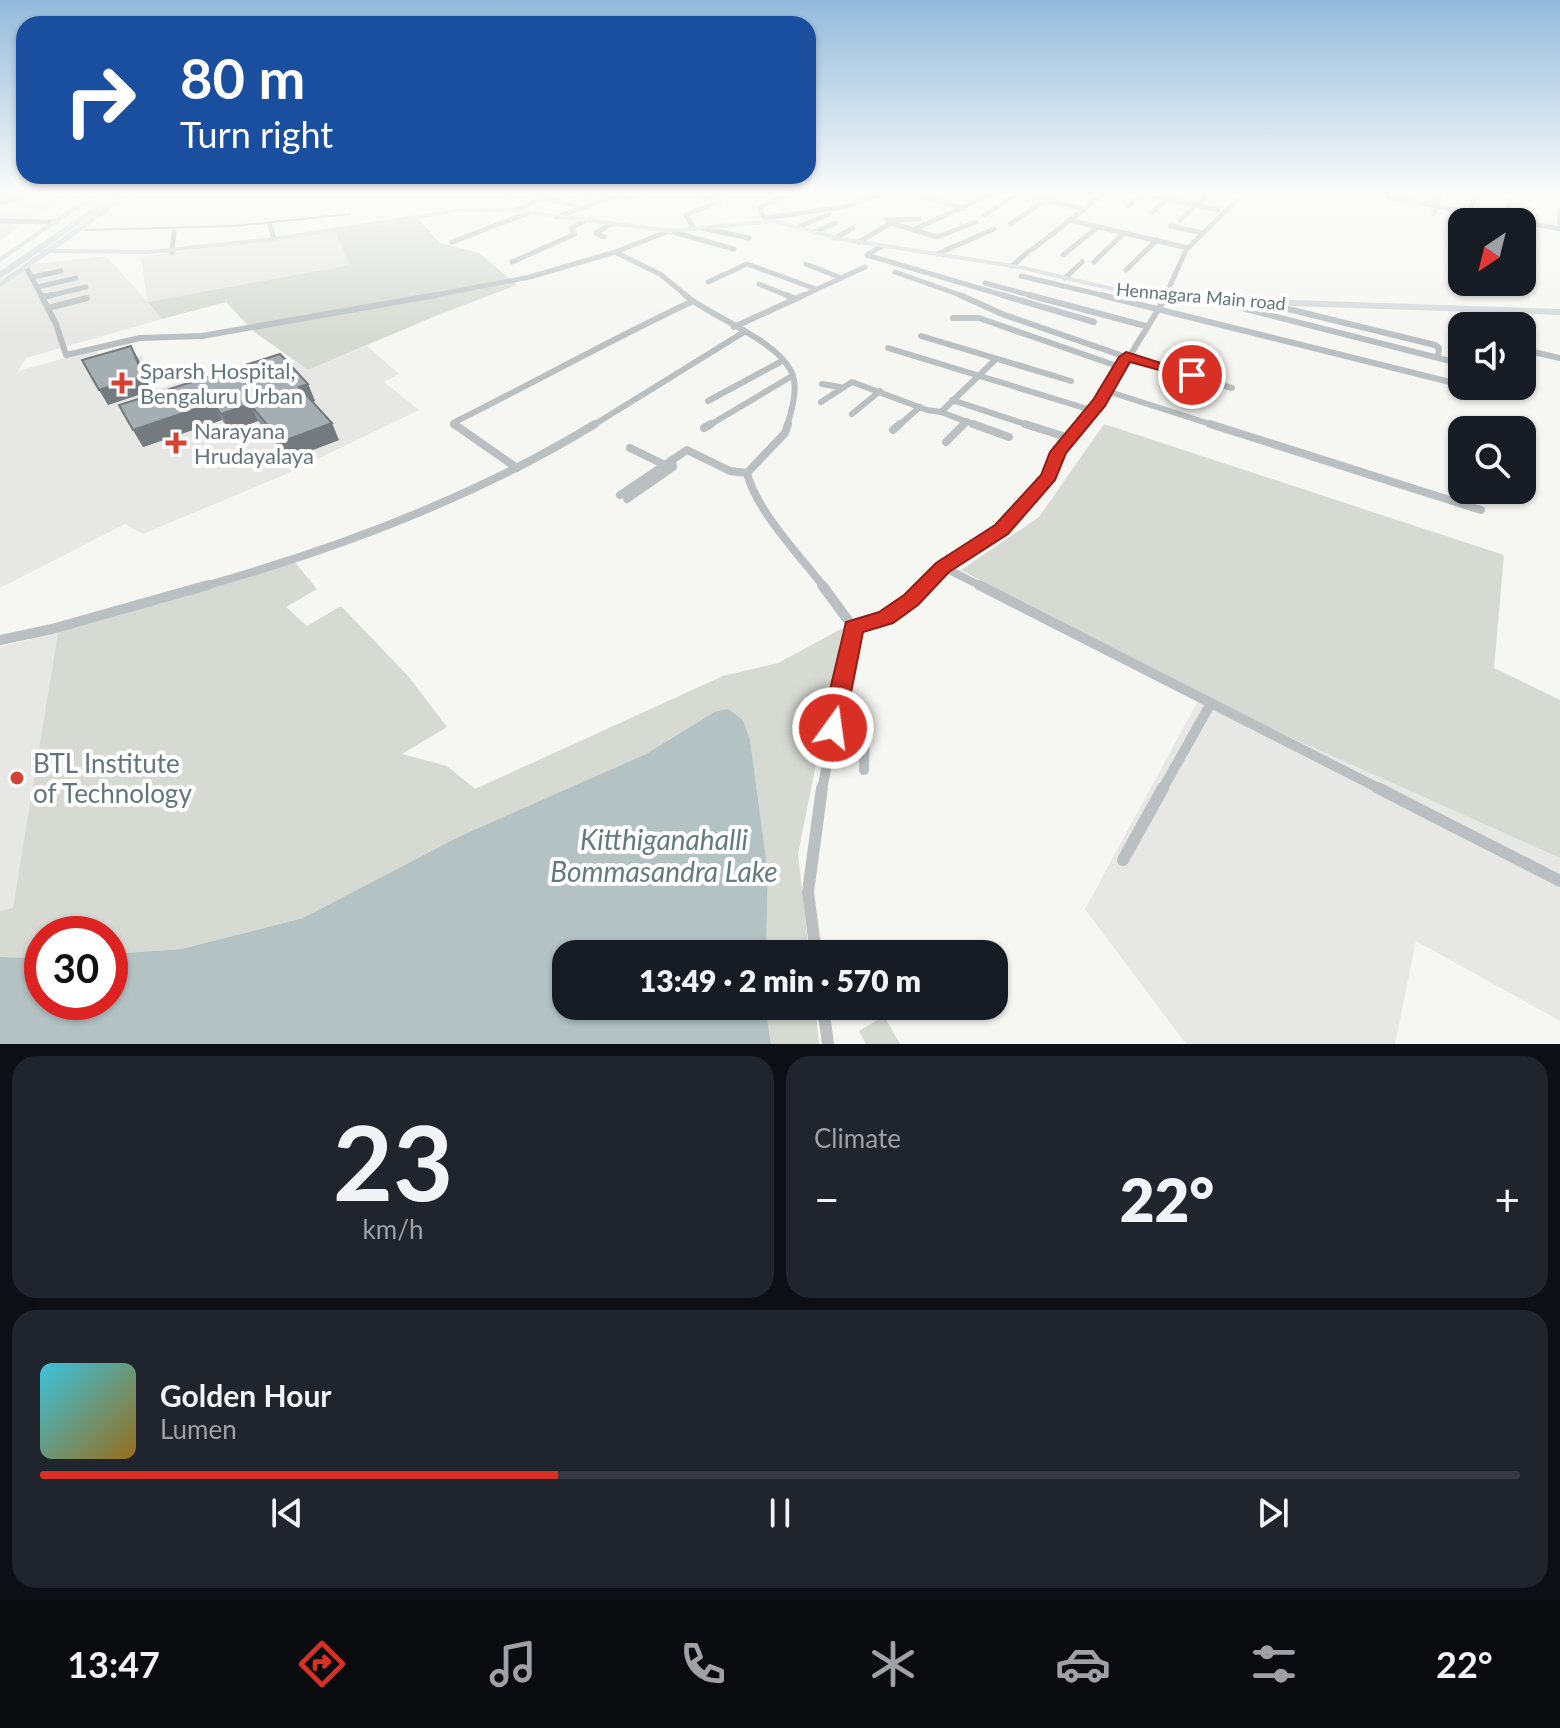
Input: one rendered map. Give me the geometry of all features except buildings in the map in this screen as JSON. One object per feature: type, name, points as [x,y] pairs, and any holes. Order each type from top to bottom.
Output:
[{"type":"highway","points":[[0,267],[38,242]]},
{"type":"highway","points":[[0,276],[55,242]]},
{"type":"street","points":[[0,260],[27,242]]},
{"type":"street","points":[[0,285],[57,242]]},
{"type":"street","points":[[172,251],[173,242]]},
{"type":"street","name":"Hennagara Main road","points":[[43,251],[119,255],[251,242]]},
{"type":"street","points":[[512,262],[558,242]]},
{"type":"street","points":[[26,267],[43,297],[66,355],[110,343],[140,338],[202,336],[530,277],[641,242]]},
{"type":"street","points":[[708,242],[734,249]]},
{"type":"street","name":"Hennagara Main road","points":[[859,242],[1012,266],[1084,283],[1166,296],[1560,312]]},
{"type":"street","points":[[937,254],[965,242]]},
{"type":"street","points":[[1012,266],[1041,242]]},
{"type":"street","points":[[1063,255],[1080,242]]},
{"type":"street","points":[[1094,262],[1115,242]]},
{"type":"street","points":[[1126,270],[1155,242]]},
{"type":"street","points":[[1164,242],[1188,248]]},
{"type":"street","points":[[853,627],[886,617],[911,600],[943,567],[1002,529],[1049,476],[1058,452],[1107,391],[1155,309],[1166,296],[1188,248],[1194,242]]},
{"type":"street","points":[[882,246],[864,257],[1094,322]]},
{"type":"street","points":[[615,252],[660,274],[693,301],[774,350],[792,376],[794,405],[785,433],[747,473]]},
{"type":"street","points":[[1065,278],[1082,262]]},
{"type":"street","points":[[708,282],[747,264],[817,290]]},
{"type":"street","points":[[806,264],[841,278]]},
{"type":"street","points":[[734,327],[865,267]]},
{"type":"street","points":[[33,277],[61,271]]},
{"type":"street","points":[[895,272],[966,297],[1002,314],[1126,357],[1232,388]]},
{"type":"street","points":[[1021,276],[1448,381]]},
{"type":"street","points":[[38,287],[76,278]]},
{"type":"street","points":[[985,283],[1146,326]]},
{"type":"street","points":[[1054,311],[1084,283]]},
{"type":"street","points":[[759,284],[796,299]]},
{"type":"street","points":[[43,297],[86,287]]},
{"type":"street","points":[[48,308],[87,298]]},
{"type":"street","points":[[1202,298],[1448,360]]},
{"type":"street","points":[[517,468],[454,425],[457,419],[693,301]]},
{"type":"street","points":[[1262,302],[1435,345],[1439,348],[1438,356]]},
{"type":"street","points":[[953,318],[979,318],[1120,367]]},
{"type":"street","points":[[0,640],[52,629],[192,590],[328,547],[455,499],[517,468],[744,332]]},
{"type":"street","points":[[921,336],[1071,381]]},
{"type":"street","points":[[888,348],[1091,410]]},
{"type":"street","points":[[1536,353],[1560,358]]},
{"type":"street","points":[[941,412],[996,359]]},
{"type":"street","points":[[708,401],[782,361]]},
{"type":"street","points":[[704,428],[792,376]]},
{"type":"street","points":[[822,384],[840,387],[859,383],[1009,437]]},
{"type":"street","points":[[821,402],[840,387]]},
{"type":"street","points":[[852,414],[880,391]]},
{"type":"street","points":[[1107,391],[1481,510]]},
{"type":"street","points":[[952,400],[1069,438]]},
{"type":"street","points":[[893,430],[920,407]]},
{"type":"street","points":[[946,442],[967,421]]},
{"type":"street","points":[[624,497],[673,467],[668,462],[630,448]]},
{"type":"street","points":[[668,462],[687,450],[730,471],[747,473]]},
{"type":"street","points":[[747,473],[750,485],[764,507],[853,627],[845,681],[827,752],[808,892],[814,940]]},
{"type":"street","points":[[943,567],[1560,881]]},
{"type":"street","points":[[1123,860],[1210,705]]},
{"type":"street","points":[[864,770],[865,725]]},
{"type":"street","points":[[825,1020],[828,1044]]},
{"type":"shaded area","name":"Narayana Hrudayalaya","points":[[255,242],[339,242],[349,265],[149,302],[162,319],[26,358],[18,371],[97,349],[100,364],[142,356],[158,389],[189,379],[197,384],[296,362],[308,370],[367,346],[399,374],[384,382],[419,410],[284,475],[143,534],[125,524],[0,588],[0,284],[27,265],[106,256],[147,301],[141,257]]},
{"type":"shaded area","points":[[339,242],[439,242],[479,253],[517,285],[308,370],[253,331],[226,302],[162,319],[148,302],[349,265]]},
{"type":"shaded area","points":[[1104,424],[1504,555],[1494,668],[1560,700],[1560,858],[1200,697],[961,570],[1039,517]]},
{"type":"shaded area","points":[[294,561],[317,589],[286,607],[307,626],[341,606],[408,676],[447,727],[402,754],[447,766],[475,789],[723,676],[778,663],[843,628],[798,854],[807,940],[766,940],[768,873],[750,739],[743,720],[714,712],[646,754],[460,836],[303,918],[181,949],[128,953],[128,916],[24,916],[24,958],[0,957],[0,911],[13,908],[58,632]]},
{"type":"shaded area","name":"BTL Institute of Technology","points":[[58,632],[13,909],[0,911],[0,647]]},
{"type":"shaded area","points":[[1200,697],[1560,858],[1560,1021],[1416,941],[1395,1044],[1186,1044],[1085,909]]},
{"type":"shaded area","points":[[767,1020],[816,1020],[819,1044],[771,1044]]},
{"type":"shaded area","points":[[877,1020],[886,1020],[900,1044],[866,1044],[859,1031]]},
{"type":"water","name":"Kitthiganahalli Bommasandra Lake","points":[[728,709],[743,720],[750,739],[768,873],[766,940],[552,940],[552,1020],[767,1020],[771,1044],[0,1044],[0,957],[24,958],[24,1020],[128,1020],[128,953],[181,949],[303,918],[460,836],[646,754],[714,712]]},
{"type":"place","name":"Sparsh Hospital, Bengaluru Urban","points":[[122,383]]},
{"type":"place","name":"Narayana Hrudayalaya","points":[[176,443]]},
{"type":"place","name":"BTL Institute of Technology","points":[[17,778]]},
{"type":"route","points":[[833,728],[845,681],[853,627],[886,617],[911,600],[943,567],[1002,529],[1049,476],[1058,452],[1100,402],[1126,357],[1192,375]]}]
